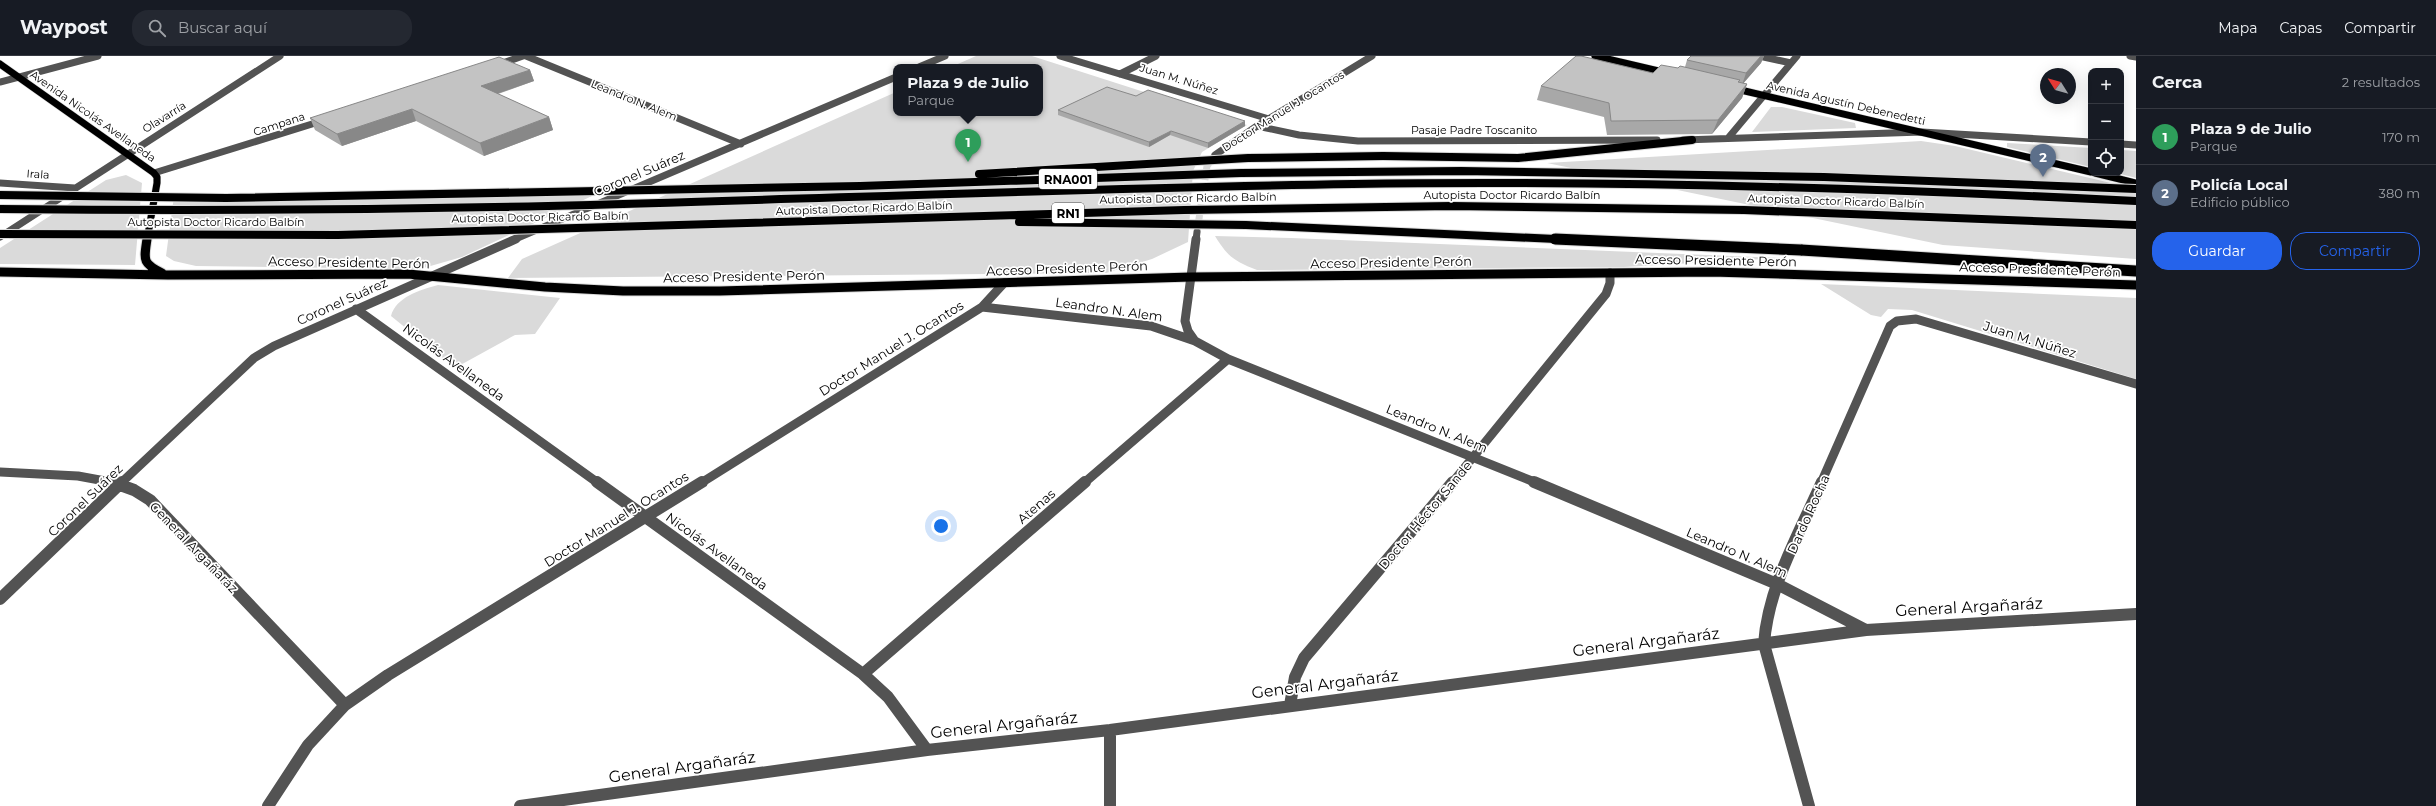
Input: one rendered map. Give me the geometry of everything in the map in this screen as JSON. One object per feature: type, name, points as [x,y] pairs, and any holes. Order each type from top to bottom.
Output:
[{"type":"highway","points":[[772,188],[1111,165],[1248,158],[1383,156],[1518,158],[1692,140]]},
{"type":"highway","name":"RNA001","points":[[0,195],[226,198],[772,188],[1241,174],[1468,171],[1840,178],[2136,190]]},
{"type":"highway","name":"Autopista Doctor Ricardo Balbín","points":[[0,209],[239,211],[612,204],[1202,187],[1457,183],[1770,187],[2136,201]]},
{"type":"highway","name":"Autopista Doctor Ricardo Balbín","points":[[0,235],[380,233],[1353,207],[1538,207],[1874,213],[2136,224]]},
{"type":"highway","points":[[866,220],[1246,225],[1801,250],[2136,271]]},
{"type":"main road","points":[[1595,56],[1671,74]]},
{"type":"main road","name":"Avenida Nicolás Avellaneda","points":[[0,64],[154,172],[157,177],[157,183],[144,258],[152,268],[168,275]]},
{"type":"main road","name":"Avenida Agustín Debenedetti","points":[[1725,86],[2088,171]]},
{"type":"main road","points":[[2107,176],[2136,183]]},
{"type":"main road","name":"Acceso Presidente Perón","points":[[0,272],[168,275],[431,275],[545,288],[623,291],[720,291],[1191,277],[1610,273],[1786,274],[2136,285]]},
{"type":"street","points":[[0,82],[98,56]]},
{"type":"street","name":"Olavarría","points":[[0,235],[280,56]]},
{"type":"street","points":[[493,66],[523,56]]},
{"type":"street","name":"Leandro N. Alem","points":[[526,56],[741,144]]},
{"type":"street","points":[[927,64],[945,56]]},
{"type":"street","name":"Juan M. Núñez","points":[[1060,56],[1269,119]]},
{"type":"street","points":[[1120,74],[1156,56]]},
{"type":"street","name":"Doctor Manuel J. Ocantos","points":[[1215,155],[1257,126],[1372,56]]},
{"type":"street","points":[[1759,56],[1791,63]]},
{"type":"street","points":[[1729,137],[1796,56]]},
{"type":"street","points":[[2130,56],[2136,57]]},
{"type":"street","name":"Coronel Suárez","points":[[0,599],[254,358],[274,346],[431,275],[893,78]]},
{"type":"street","name":"Campana","points":[[154,172],[333,117]]},
{"type":"street","name":"Pasaje Padre Toscanito","points":[[1257,126],[1299,135],[1358,141],[1692,140],[1729,137],[1922,132],[2088,142]]},
{"type":"street","points":[[2124,144],[2136,145]]},
{"type":"street","name":"Irala","points":[[0,183],[74,188]]},
{"type":"street","points":[[1195,341],[1188,331],[1185,322],[1197,232]]},
{"type":"street","name":"Doctor Héctor Sande","points":[[1290,705],[1295,677],[1304,658],[1474,457],[1606,294],[1610,283],[1610,273]]},
{"type":"street","name":"Doctor Manuel J. Ocantos","points":[[268,806],[308,745],[345,705],[388,675],[647,517],[982,307],[1004,283]]},
{"type":"street","name":"Leandro N. Alem","points":[[982,307],[1151,326],[1195,341],[1228,358],[1474,457],[1777,584],[1866,630]]},
{"type":"street","name":"Nicolás Avellaneda","points":[[356,309],[647,517],[863,674],[888,696],[927,750]]},
{"type":"street","name":"Juan M. Núñez","points":[[1916,319],[2136,384]]},
{"type":"street","name":"Dardo Rocha","points":[[1809,806],[1764,644],[1766,618],[1777,584],[1890,326],[1896,321],[1916,319]]},
{"type":"street","name":"Atenas","points":[[863,674],[1228,358]]},
{"type":"street","name":"General Argañaráz","points":[[0,472],[103,479],[136,490],[150,500],[345,705]]},
{"type":"street","name":"General Argañaráz","points":[[520,806],[927,750],[1110,730],[1866,630],[2136,614]]},
{"type":"street","points":[[1110,730],[1110,806]]},
{"type":"shaded area","points":[[976,56],[1032,56],[1247,125],[1202,152],[1193,171],[1188,242],[1152,259],[1106,273],[508,278],[522,259],[893,93],[893,116],[1043,116],[1043,64],[958,64]]},
{"type":"shaded area","points":[[1771,107],[1782,107],[1855,123],[1856,128],[1752,132]]},
{"type":"shaded area","points":[[1921,141],[1955,146],[2136,189],[2136,259],[1943,245],[1547,163]]},
{"type":"shaded area","points":[[2007,143],[2088,148],[2088,166],[2007,147]]},
{"type":"shaded area","points":[[2124,150],[2136,151],[2136,178],[2124,175]]},
{"type":"shaded area","points":[[126,175],[142,183],[135,265],[0,264],[0,248],[106,180]]},
{"type":"shaded area","points":[[609,188],[462,257],[420,269],[196,266],[174,261],[166,256],[174,196]]},
{"type":"shaded area","points":[[1215,236],[1780,258],[1624,267],[1257,270],[1232,258]]},
{"type":"shaded area","points":[[1821,284],[2136,298],[2136,379],[1912,310],[1888,309],[1881,317],[1871,315]]},
{"type":"shaded area","points":[[438,285],[560,298],[535,334],[515,335],[455,368],[391,316],[394,309],[403,299],[424,289]]},
{"type":"building","points":[[1576,56],[1653,73],[1661,65],[1678,68],[1680,66],[1740,80],[1738,82],[1747,84],[1718,120],[1611,121],[1609,103],[1541,86]]},
{"type":"building","points":[[1691,56],[1761,56],[1746,73],[1687,60]]},
{"type":"building","points":[[499,57],[530,70],[481,86],[549,117],[480,143],[412,109],[337,134],[310,118]]},
{"type":"building","points":[[1107,87],[1136,96],[1148,90],[1245,121],[1208,143],[1171,131],[1149,142],[1058,110]]},
{"type":"tunnel","points":[[1197,232],[1207,166],[1215,155]]},
{"type":"place","name":"Plaza 9 de Julio","points":[[968,162]]},
{"type":"place","name":"Policía Local","points":[[2043,177]]}]
